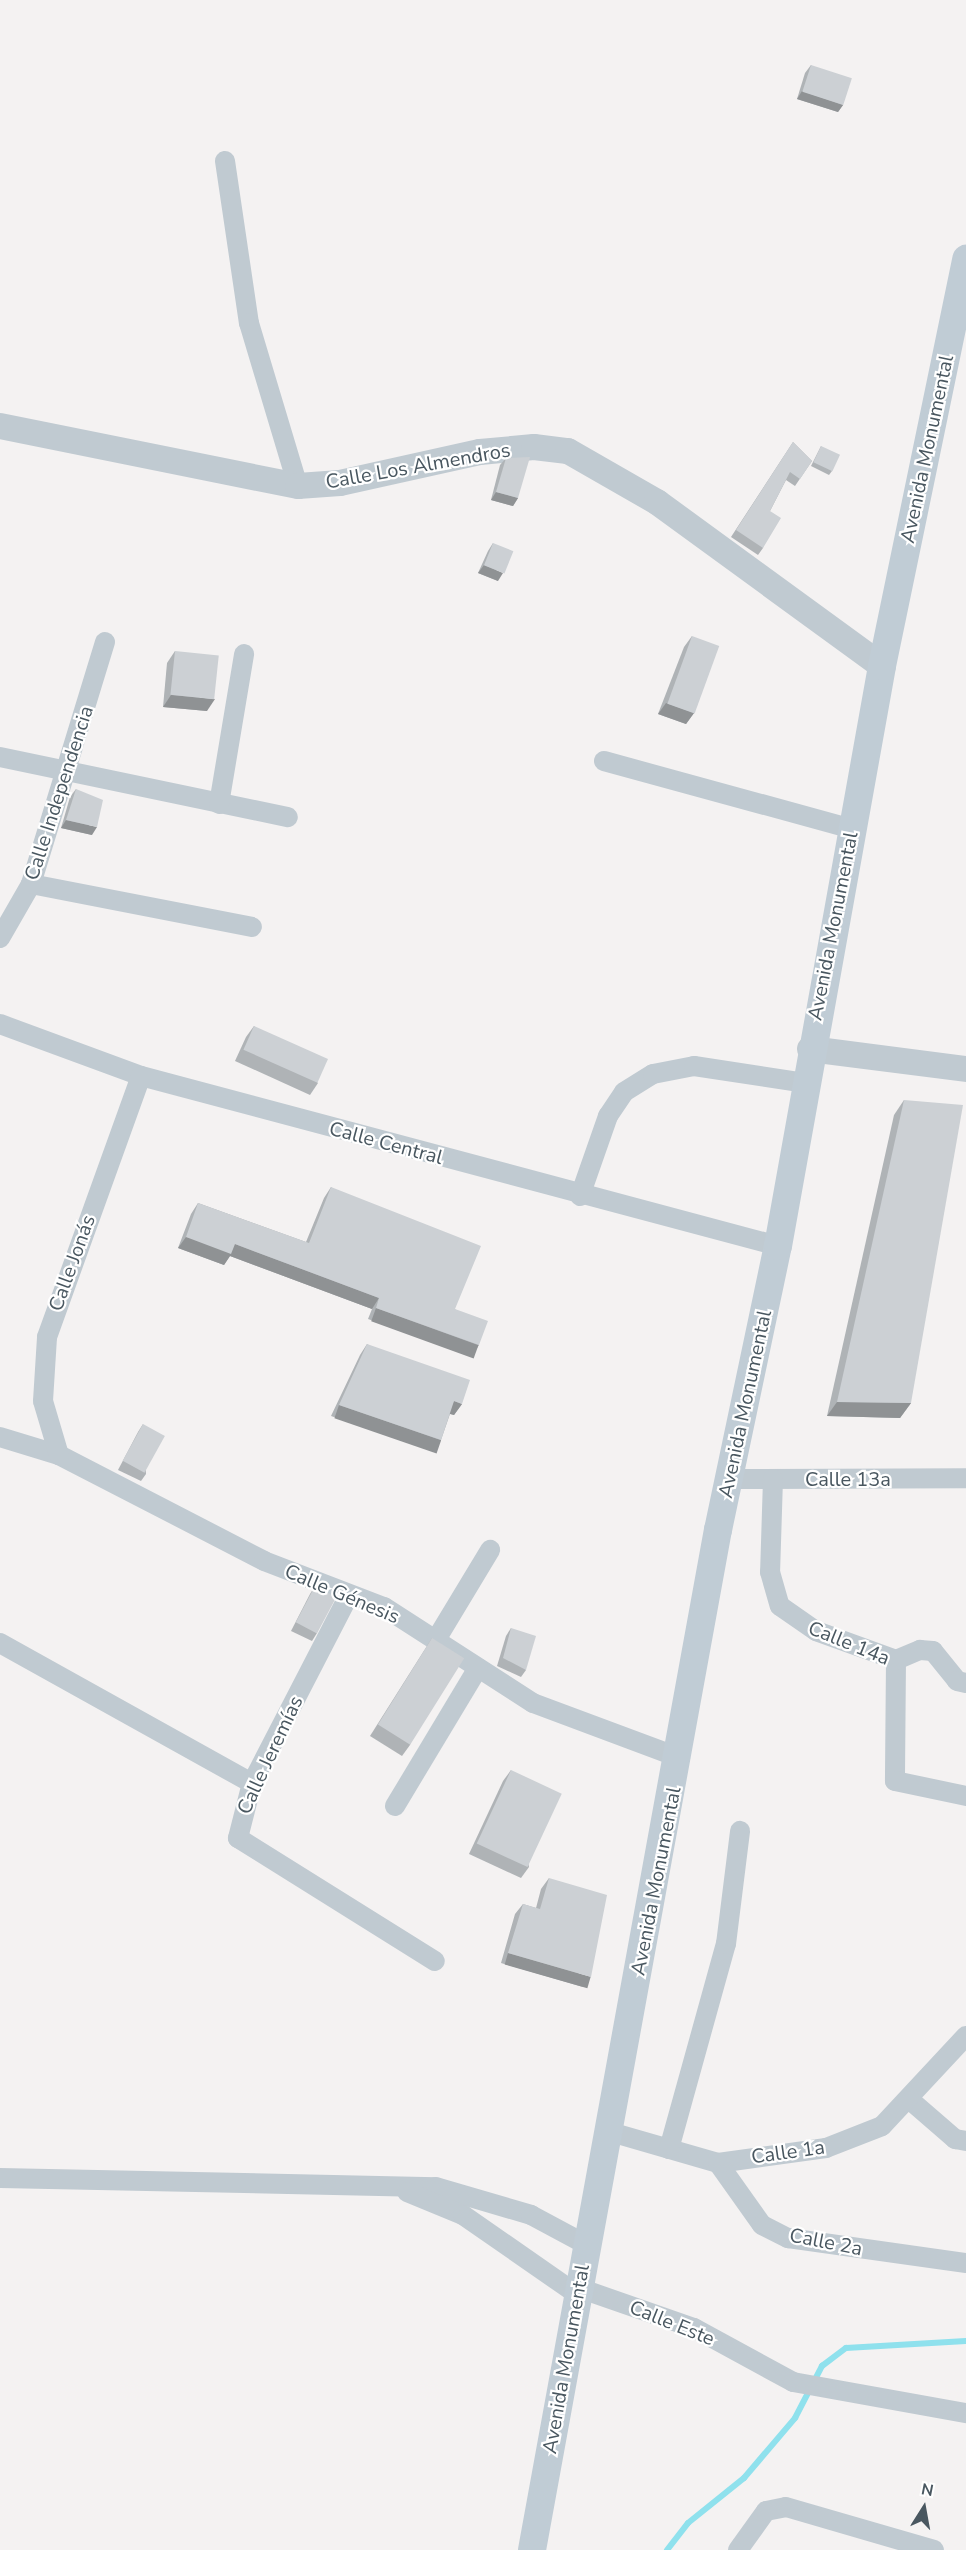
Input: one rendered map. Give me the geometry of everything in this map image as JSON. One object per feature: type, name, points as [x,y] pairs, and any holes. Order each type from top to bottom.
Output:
[{"type":"main road","name":"Avenida Monumental","points":[[532,2550],[607,2131],[680,1758],[730,1479],[778,1246],[810,1049],[882,666],[960,318],[966,259]]},
{"type":"street","points":[[225,161],[249,323],[298,486]]},
{"type":"street","name":"Calle Los Almendros","points":[[0,426],[298,486],[340,483],[480,452],[534,447],[568,451],[657,502],[882,666]]},
{"type":"street","name":"Calle Independencia","points":[[0,938],[31,884],[56,792],[67,774],[105,642]]},
{"type":"street","points":[[219,804],[244,654]]},
{"type":"street","points":[[0,758],[67,774],[288,817]]},
{"type":"street","points":[[604,760],[852,829]]},
{"type":"street","points":[[31,884],[252,927]]},
{"type":"street","name":"Calle Central","points":[[0,1024],[141,1076],[580,1196],[778,1246]]},
{"type":"street","points":[[810,1049],[966,1069]]},
{"type":"street","points":[[580,1196],[608,1116],[624,1092],[653,1074],[694,1066],[805,1083]]},
{"type":"street","name":"Calle Jonás","points":[[59,1455],[43,1401],[47,1336],[141,1076]]},
{"type":"street","name":"Calle Génesis","points":[[0,1437],[59,1455],[264,1561],[349,1594],[437,1638],[478,1668],[533,1703],[680,1758]]},
{"type":"street","name":"Calle 13a","points":[[730,1479],[966,1478]]},
{"type":"street","name":"Calle 14a","points":[[773,1479],[770,1572],[780,1606],[816,1631],[896,1659],[895,1781],[966,1796]]},
{"type":"street","points":[[437,1638],[490,1550]]},
{"type":"street","name":"Calle Jeremías","points":[[349,1594],[252,1783],[238,1838],[435,1961]]},
{"type":"street","points":[[6,1646],[252,1783]]},
{"type":"street","points":[[896,1659],[920,1650],[933,1651],[957,1681],[966,1683]]},
{"type":"street","points":[[395,1806],[478,1668]]},
{"type":"street","points":[[669,2149],[726,1944],[740,1831]]},
{"type":"street","name":"Calle 1a","points":[[607,2131],[718,2163],[825,2148],[874,2130],[910,2100],[966,2036]]},
{"type":"street","points":[[910,2100],[955,2139],[966,2141]]},
{"type":"street","name":"Calle 2a","points":[[718,2163],[762,2224],[788,2238],[966,2262]]},
{"type":"street","points":[[0,2178],[382,2184],[473,2194],[521,2212],[587,2245]]},
{"type":"street","name":"Calle Este","points":[[382,2184],[464,2215],[579,2291],[694,2328],[793,2382],[966,2413]]},
{"type":"street","points":[[503,2239],[521,2212]]},
{"type":"street","points":[[738,2550],[766,2511],[786,2507],[891,2546],[934,2550]]},
{"type":"building","points":[[811,65],[852,78],[843,105],[802,92]]},
{"type":"building","points":[[793,442],[812,461],[800,479],[790,472],[770,511],[781,518],[763,548],[736,530]]},
{"type":"building","points":[[821,446],[840,455],[832,471],[813,462]]},
{"type":"building","points":[[530,457],[518,498],[496,492],[506,458]]},
{"type":"building","points":[[493,543],[513,551],[504,573],[484,565]]},
{"type":"building","points":[[692,636],[719,646],[695,714],[667,704]]},
{"type":"building","points":[[175,651],[219,656],[214,699],[170,695]]},
{"type":"building","points":[[76,789],[103,800],[97,827],[66,820]]},
{"type":"building","points":[[254,1026],[328,1059],[317,1083],[243,1050]]},
{"type":"building","points":[[904,1100],[963,1105],[911,1403],[837,1402]]},
{"type":"building","points":[[331,1187],[481,1246],[455,1309],[488,1321],[479,1345],[376,1308],[379,1298],[235,1244],[231,1254],[186,1237],[198,1203],[309,1243]]},
{"type":"building","points":[[367,1344],[470,1380],[462,1404],[454,1401],[441,1440],[339,1405]]},
{"type":"building","points":[[143,1424],[165,1436],[145,1473],[123,1461]]},
{"type":"building","points":[[315,1586],[336,1597],[317,1633],[296,1622]]},
{"type":"building","points":[[511,1628],[536,1636],[526,1670],[503,1658]]},
{"type":"building","points":[[432,1638],[464,1658],[410,1745],[378,1725]]},
{"type":"building","points":[[511,1770],[562,1794],[528,1867],[477,1843]]},
{"type":"building","points":[[549,1878],[607,1895],[591,1977],[508,1953],[523,1904],[540,1909]]},
{"type":"waterway","points":[[667,2550],[688,2523],[744,2478],[795,2418],[822,2366],[846,2348],[966,2341]]}]
